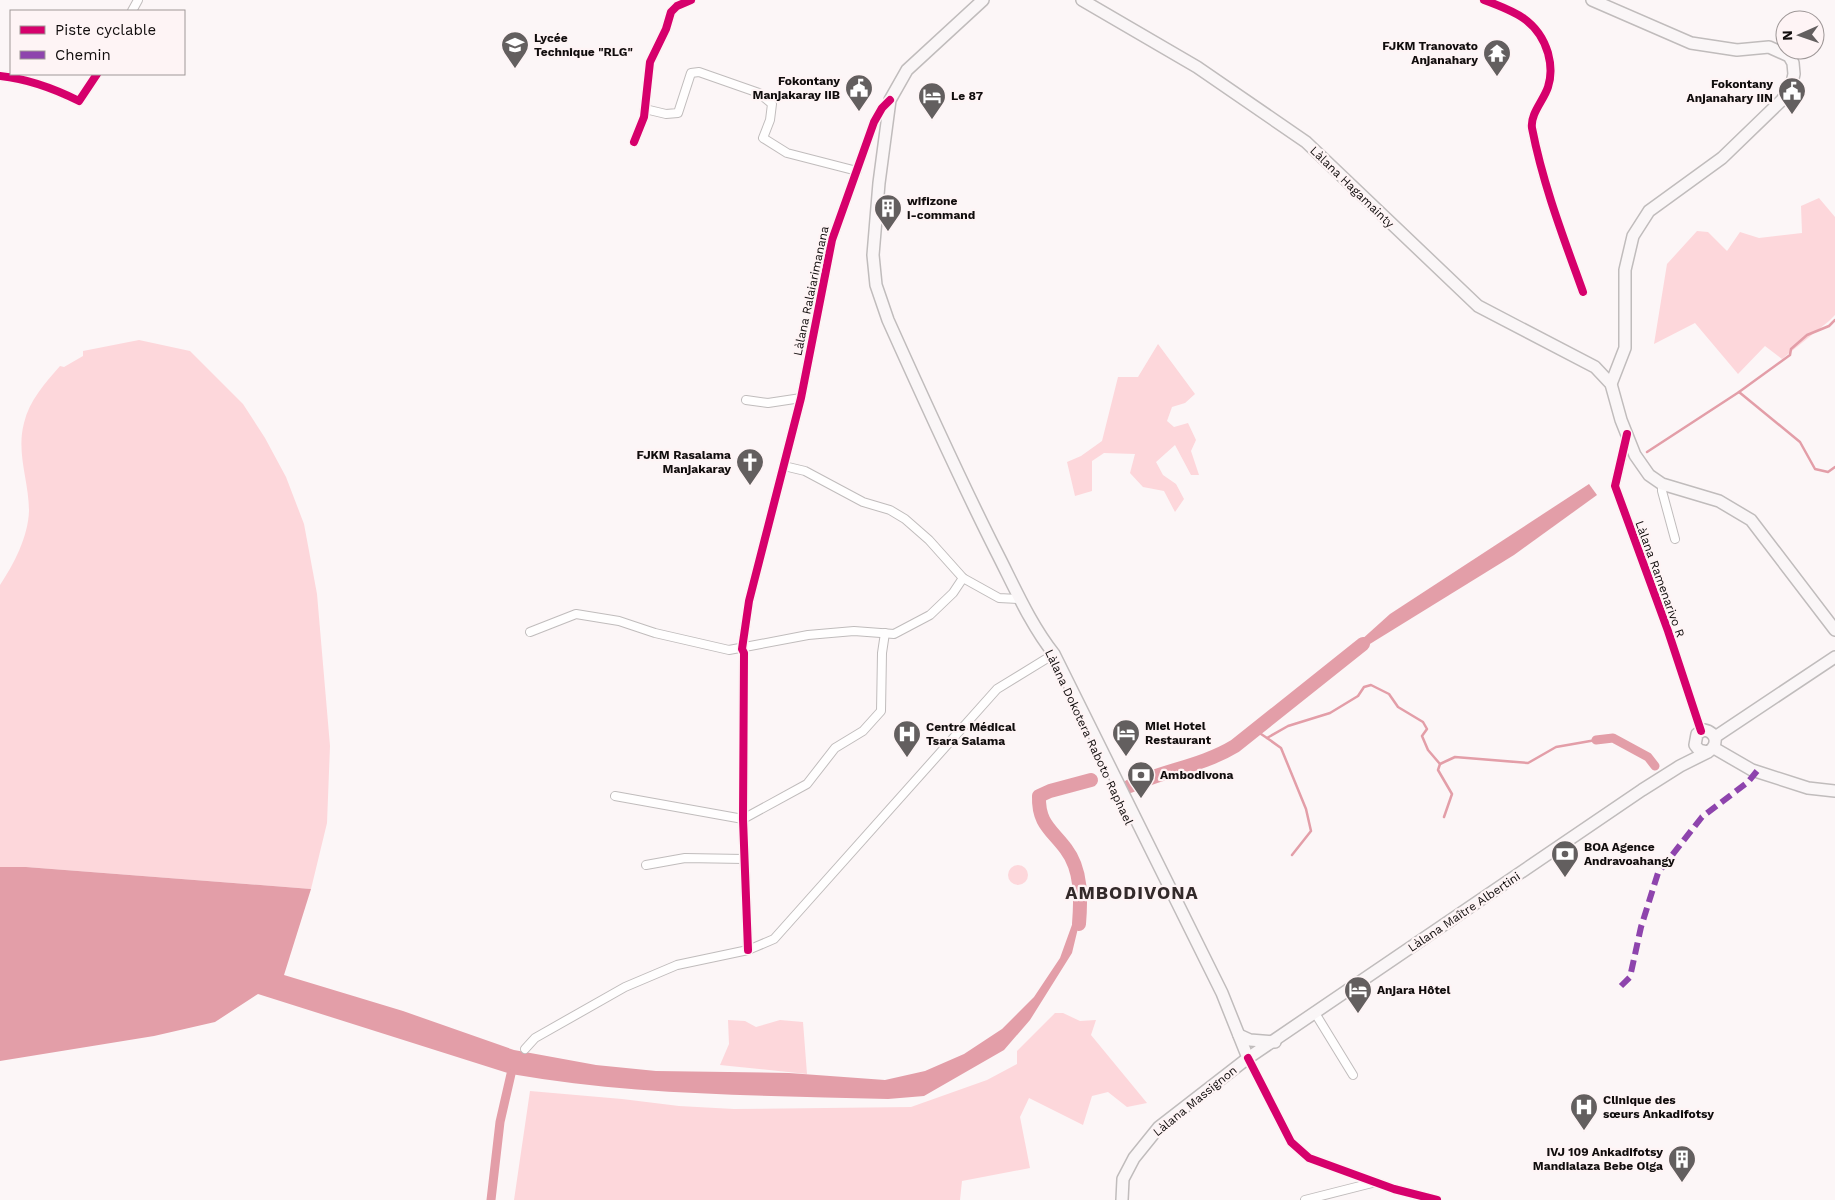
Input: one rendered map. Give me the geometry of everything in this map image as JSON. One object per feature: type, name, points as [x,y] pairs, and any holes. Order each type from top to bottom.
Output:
[{"type":"main road","points":[[890,100],[907,70],[983,0]]},
{"type":"main road","name":"Làlana Hagamainty","points":[[1082,0],[1197,67],[1306,142],[1478,306],[1595,367],[1611,384]]},
{"type":"main road","points":[[1592,0],[1691,43],[1737,50],[1769,48],[1789,56],[1793,63],[1794,74],[1791,87],[1782,100],[1722,158],[1649,211],[1632,236],[1625,270],[1625,348],[1611,384],[1635,455],[1649,475],[1662,484],[1718,501],[1752,520],[1835,630]]},
{"type":"main road","name":"Làlana Dokotera Raboto Raphael","points":[[890,100],[879,182],[873,255],[876,285],[888,320],[928,409],[1020,599],[1045,642],[1154,867],[1222,993],[1248,1058]]},
{"type":"main road","name":"Làlana Maître Albertini","points":[[1248,1058],[1275,1042],[1315,1013],[1712,746],[1835,657]]},
{"type":"main road","points":[[1712,746],[1710,732],[1701,731],[1694,740],[1699,750],[1712,746],[1752,770],[1808,788],[1835,791]]},
{"type":"main road","name":"Làlana Maître Albertini","points":[[1680,766],[1695,745]]},
{"type":"main road","points":[[1239,1035],[1250,1040],[1275,1042]]},
{"type":"main road","name":"Làlana Massignon","points":[[1122,1200],[1123,1178],[1146,1140],[1159,1126],[1248,1058]]},
{"type":"street","points":[[634,142],[645,109],[650,62],[666,29],[670,12],[677,6],[691,0]]},
{"type":"street","points":[[1484,0],[1510,10],[1536,28],[1544,42],[1551,65],[1549,86],[1531,123],[1538,160],[1583,292]]},
{"type":"street","points":[[645,109],[666,114],[678,113],[691,73],[699,72],[759,93],[772,104],[770,120],[763,138],[787,153],[857,171]]},
{"type":"street","points":[[0,76],[19,78],[53,88],[79,101],[96,75]]},
{"type":"street","name":"Làlana Ralaiarimanana","points":[[748,950],[743,819],[744,653],[742,649],[749,601],[801,398],[832,240],[874,122],[882,108],[890,100]]},
{"type":"street","points":[[746,400],[768,403],[801,398]]},
{"type":"street","name":"Làlana Ramenarivo R","points":[[1627,434],[1614,486],[1668,631],[1701,731]]},
{"type":"street","points":[[784,466],[805,471],[863,502],[890,510],[906,519],[929,540],[963,578],[999,598],[1020,599]]},
{"type":"street","points":[[1662,484],[1675,539]]},
{"type":"street","points":[[530,632],[576,614],[619,621],[655,633],[729,650],[808,636],[854,631],[894,634],[930,615],[953,593],[963,578]]},
{"type":"street","points":[[615,796],[743,819],[807,784],[835,748],[863,731],[881,711],[882,653],[885,633]]},
{"type":"street","points":[[525,1049],[534,1038],[625,987],[677,965],[748,950],[774,939],[997,689],[1052,656]]},
{"type":"street","points":[[646,865],[685,858],[744,859]]},
{"type":"street","points":[[1315,1013],[1354,1075]]},
{"type":"street","points":[[1248,1058],[1292,1142],[1309,1158],[1376,1182],[1437,1200]]},
{"type":"street","points":[[1305,1200],[1376,1182]]},
{"type":"shaded area","points":[[1819,198],[1835,217],[1835,315],[1829,321],[1782,359],[1765,346],[1738,374],[1695,323],[1654,344],[1667,264],[1697,231],[1708,232],[1727,251],[1740,232],[1759,238],[1802,233],[1801,206]]},
{"type":"shaded area","points":[[139,340],[190,351],[243,404],[265,438],[286,477],[304,524],[317,594],[330,746],[327,823],[311,889],[26,867],[0,867],[0,585],[19,550],[28,521],[28,500],[21,445],[26,415],[43,386],[60,366],[64,367],[83,356],[83,351]]},
{"type":"shaded area","points":[[1158,344],[1195,394],[1185,403],[1172,407],[1167,421],[1174,427],[1188,423],[1196,440],[1191,451],[1199,475],[1191,475],[1175,445],[1156,462],[1163,475],[1176,484],[1184,499],[1175,512],[1164,491],[1143,487],[1130,473],[1135,454],[1104,453],[1092,461],[1092,491],[1075,496],[1067,462],[1081,456],[1102,441],[1118,377],[1138,377]]},
{"type":"shaded area","points":[[1589,484],[1597,495],[1514,555],[1365,647],[1360,641],[1390,614]]},
{"type":"shaded area","points":[[1018,865],[1025,868],[1028,875],[1025,882],[1018,885],[1011,882],[1008,875],[1011,868]]},
{"type":"shaded area","points":[[0,867],[26,867],[311,889],[284,975],[403,1011],[514,1050],[596,1065],[656,1071],[789,1073],[885,1080],[925,1071],[964,1054],[1002,1029],[1034,997],[1060,958],[1073,922],[1079,924],[1072,953],[1030,1020],[1004,1050],[924,1096],[888,1099],[652,1091],[604,1087],[511,1074],[258,994],[215,1022],[154,1036],[0,1061]]},
{"type":"shaded area","points":[[1055,1013],[1063,1013],[1080,1021],[1096,1020],[1091,1035],[1147,1103],[1127,1107],[1108,1092],[1092,1096],[1083,1125],[1029,1098],[1020,1117],[1030,1168],[962,1181],[960,1200],[514,1200],[530,1091],[679,1106],[734,1109],[911,1107],[987,1080],[1017,1064],[1017,1051]]},
{"type":"shaded area","points":[[728,1020],[745,1021],[756,1027],[780,1020],[803,1022],[807,1074],[720,1065],[729,1044]]},
{"type":"waterway","points":[[1739,392],[1790,355],[1791,349],[1807,335],[1829,326],[1835,320]]},
{"type":"waterway","points":[[1647,452],[1739,392],[1800,442],[1815,469],[1828,472],[1835,467]]},
{"type":"waterway","points":[[1130,786],[1197,763],[1235,746],[1363,644]]},
{"type":"waterway","points":[[1255,730],[1267,738],[1288,726],[1330,713],[1358,696],[1364,687],[1371,685],[1389,694],[1398,707],[1423,722],[1427,729],[1422,736],[1428,750],[1440,764],[1438,770],[1452,794],[1444,817]]},
{"type":"waterway","points":[[1267,738],[1281,748],[1306,809],[1311,831],[1292,855]]},
{"type":"waterway","points":[[1596,740],[1613,738],[1648,757],[1655,766]]},
{"type":"waterway","points":[[1440,764],[1455,757],[1528,763],[1556,747],[1596,740]]},
{"type":"waterway","points":[[1079,924],[1080,895],[1078,875],[1066,849],[1043,820],[1039,806],[1039,796],[1050,791],[1091,780]]},
{"type":"waterway","points":[[491,1200],[500,1122],[511,1074]]},
{"type":"marked path","points":[[1621,986],[1630,977],[1641,927],[1658,873],[1702,817],[1748,782],[1757,771]]},
{"type":"cycle path","points":[[634,142],[644,117],[650,62],[666,29],[671,12],[677,6],[691,0]]},
{"type":"cycle path","points":[[1484,0],[1524,18],[1538,32],[1548,53],[1551,70],[1549,83],[1533,118],[1532,128],[1548,191],[1583,292]]},
{"type":"cycle path","points":[[0,76],[21,79],[41,85],[79,101],[96,75]]},
{"type":"cycle path","points":[[748,950],[743,819],[744,653],[742,649],[749,601],[801,398],[832,240],[874,122],[882,108],[890,100]]},
{"type":"cycle path","points":[[1627,434],[1615,486],[1668,631],[1701,731]]},
{"type":"cycle path","points":[[1248,1058],[1291,1142],[1309,1158],[1394,1189],[1437,1200]]},
{"type":"place","name":"Lycée Technique \"RLG\"","points":[[515,69]]},
{"type":"place","name":"FJKM Tranovato Anjanahary","points":[[1497,77]]},
{"type":"place","name":"Fokontany Manjakaray IIB","points":[[859,112]]},
{"type":"place","name":"Fokontany Anjanahary IIN","points":[[1792,115]]},
{"type":"place","name":"Le 87","points":[[932,120]]},
{"type":"place","name":"wifizone i-command","points":[[888,232]]},
{"type":"place","name":"FJKM Rasalama Manjakaray","points":[[750,486]]},
{"type":"place","name":"Miel Hotel Restaurant","points":[[1126,757]]},
{"type":"place","name":"Centre Médical Tsara Salama","points":[[907,758]]},
{"type":"place","name":"Ambodivona","points":[[1141,799]]},
{"type":"place","name":"BOA Agence Andravoahangy","points":[[1565,878]]},
{"type":"place","name":"Anjara Hôtel","points":[[1358,1014]]},
{"type":"place","name":"Clinique des sœurs Ankadifotsy","points":[[1584,1131]]},
{"type":"place","name":"IVJ 109 Ankadifotsy Mandialaza Bebe Olga","points":[[1682,1183]]},
{"type":"district","name":"AMBODIVONA","points":[[1132,892]]}]
